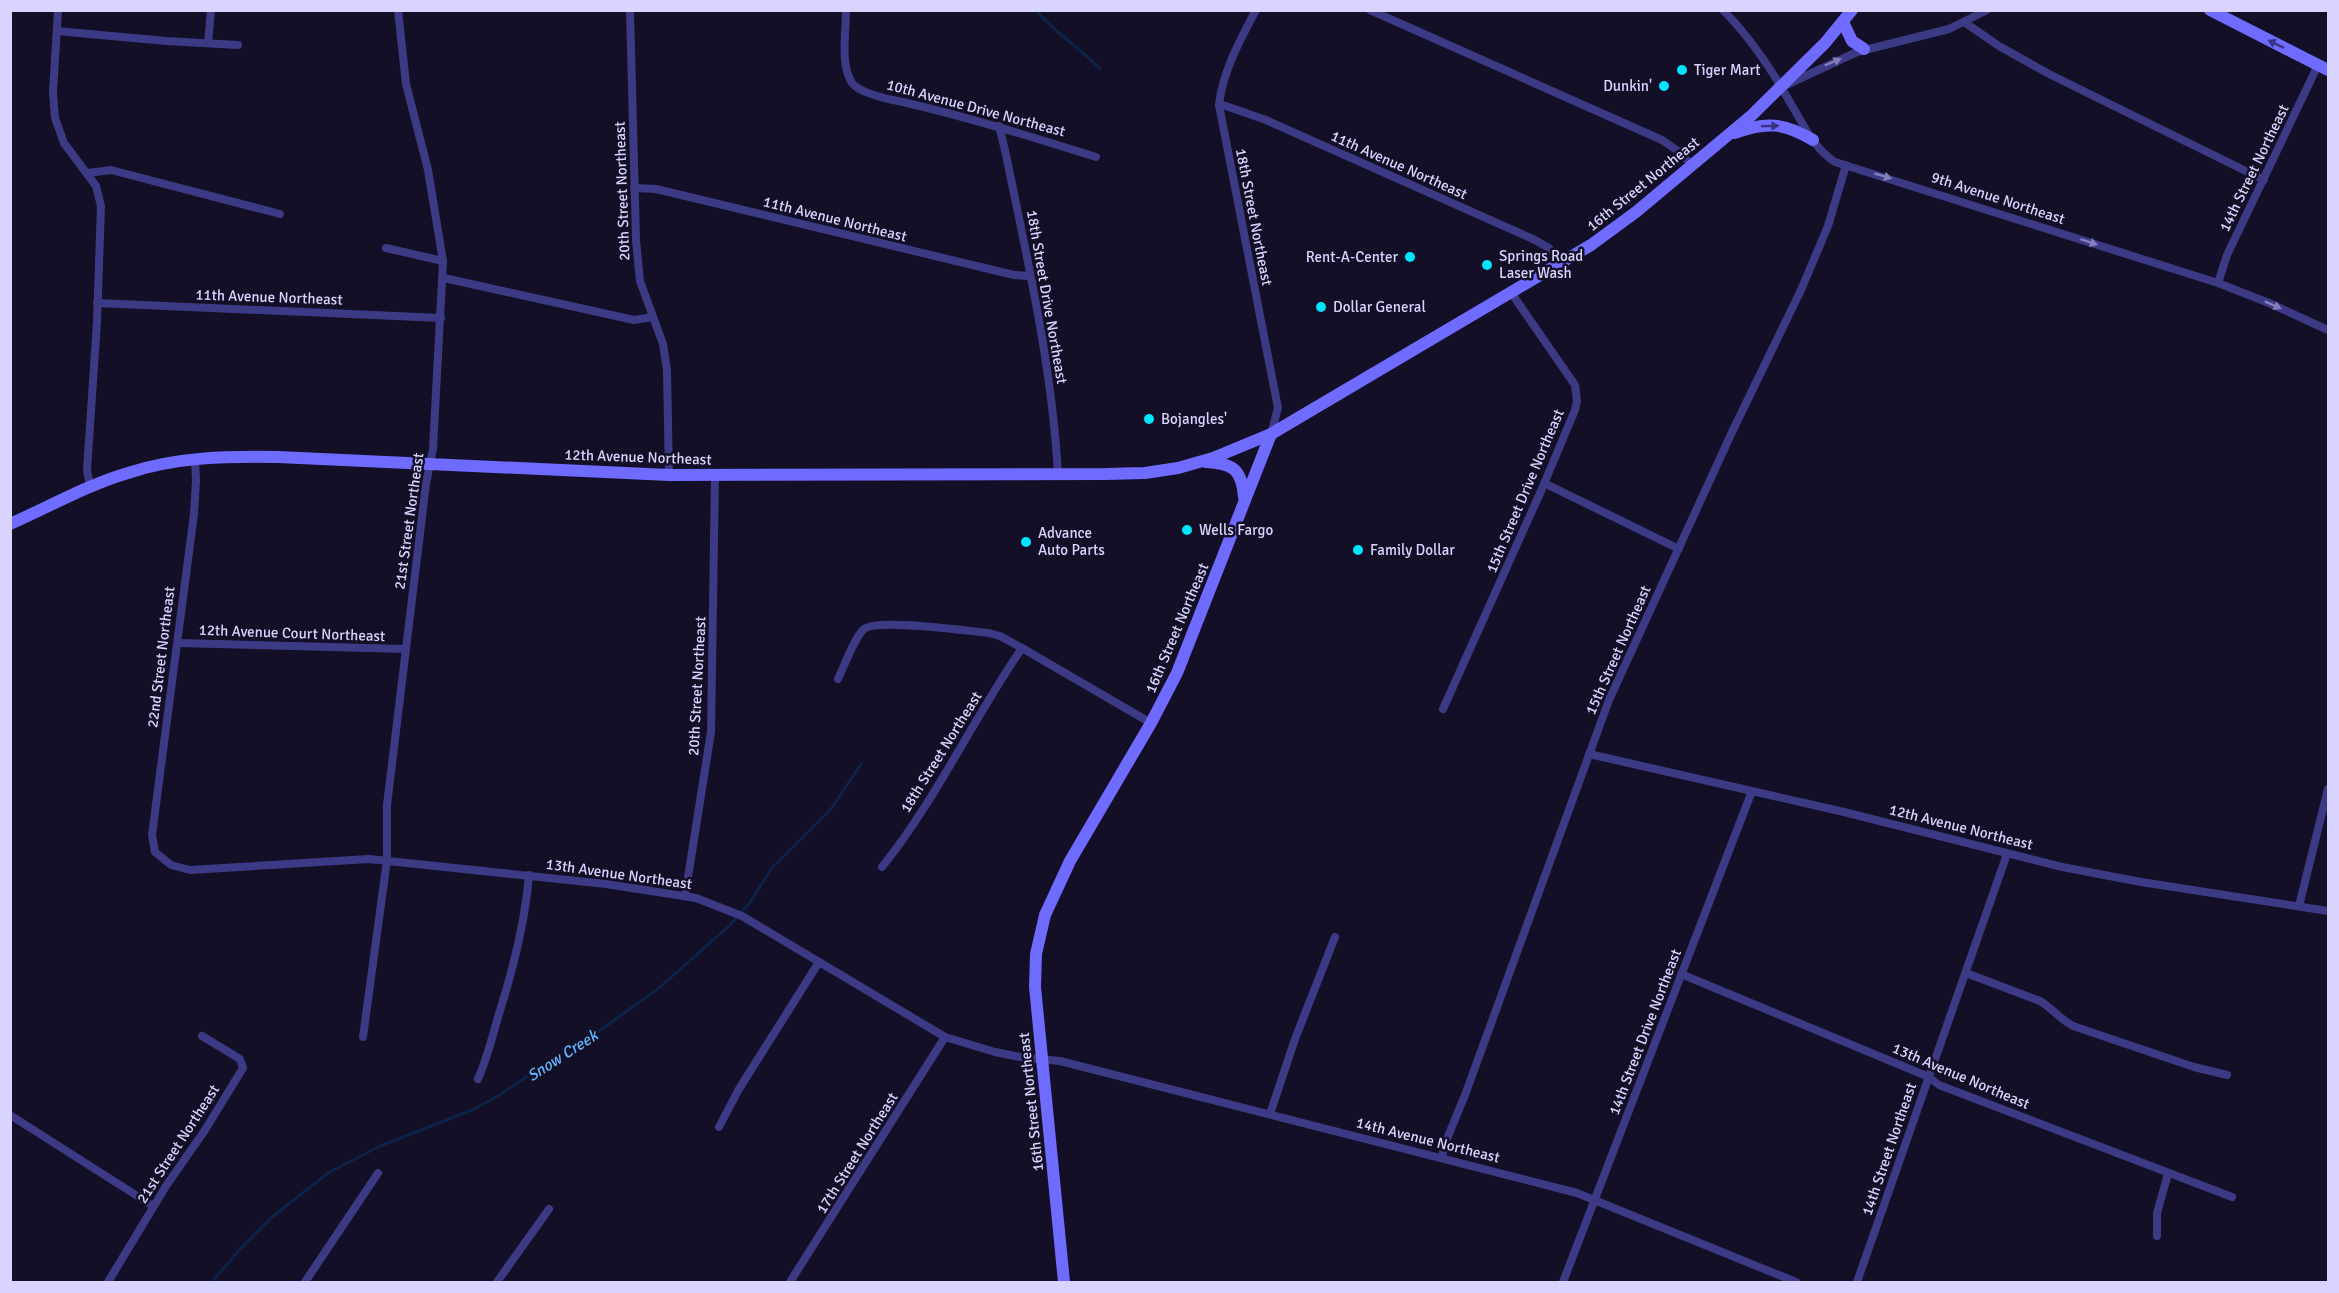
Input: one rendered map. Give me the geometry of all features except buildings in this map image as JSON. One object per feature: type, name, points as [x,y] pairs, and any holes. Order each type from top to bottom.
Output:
[{"type":"main road","name":"16th Street Northeast","points":[[1064,1282],[1041,1060],[1035,971],[1038,939],[1045,915],[1070,861],[1151,723],[1177,673],[1271,434],[1618,226],[1781,88],[1852,10]]},
{"type":"main road","points":[[2210,10],[2323,67]]},
{"type":"main road","points":[[1843,22],[1852,41],[1864,49]]},
{"type":"main road","points":[[1725,137],[1752,127],[1781,125],[1797,130],[1813,140]]},
{"type":"main road","name":"12th Avenue Northeast","points":[[10,525],[90,486],[129,472],[195,459],[235,456],[669,475],[1058,475],[1145,473],[1201,462],[1271,434]]},
{"type":"main road","points":[[1201,462],[1227,465],[1237,471],[1243,481],[1244,501]]},
{"type":"street","points":[[58,10],[53,92],[55,118],[64,143],[88,172],[96,186],[101,206],[87,470],[90,486]]},
{"type":"street","points":[[208,43],[211,10]]},
{"type":"street","name":"21st Street Northeast","points":[[363,1037],[387,860],[387,805],[429,464],[433,449],[444,278],[428,170],[406,84],[398,10]]},
{"type":"street","name":"20th Street Northeast","points":[[630,10],[638,267],[644,293],[663,344],[667,370],[669,475]]},
{"type":"street","name":"10th Avenue Drive Northeast","points":[[846,10],[846,62],[851,81],[859,89],[885,98],[999,126],[1096,157]]},
{"type":"street","name":"18th Street Northeast","points":[[1256,10],[1231,64],[1221,90],[1219,105],[1278,408],[1271,434]]},
{"type":"street","points":[[1370,10],[1662,140],[1692,165]]},
{"type":"street","name":"9th Avenue Northeast","points":[[1724,10],[1752,43],[1813,140],[1825,155],[1835,162],[2218,283],[2328,330]]},
{"type":"street","points":[[1781,88],[1828,63],[1864,49],[1949,29],[1987,10]]},
{"type":"street","points":[[1964,22],[1999,46],[2049,74],[2264,180]]},
{"type":"street","points":[[57,31],[238,45]]},
{"type":"street","name":"14th Street Northeast","points":[[2218,283],[2227,255],[2323,67]]},
{"type":"street","name":"11th Avenue Northeast","points":[[1219,105],[1266,120],[1535,240],[1549,248],[1561,262]]},
{"type":"street","name":"18th Street Drive Northeast","points":[[999,126],[1049,381],[1058,475]]},
{"type":"street","name":"15th Street Northeast","points":[[1442,1157],[1444,1146],[1465,1095],[1609,700],[1801,290],[1828,226],[1846,165]]},
{"type":"street","points":[[88,172],[111,170],[280,214]]},
{"type":"street","name":"11th Avenue Northeast","points":[[634,188],[656,189],[1003,273],[1030,276]]},
{"type":"street","points":[[386,248],[443,261]]},
{"type":"street","points":[[444,278],[634,320],[653,317]]},
{"type":"street","name":"15th Street Drive Northeast","points":[[1443,709],[1575,410],[1576,391],[1565,369],[1510,291]]},
{"type":"street","name":"11th Avenue Northeast","points":[[97,303],[441,318]]},
{"type":"street","name":"22nd Street Northeast","points":[[159,856],[155,852],[152,835],[194,514],[195,459]]},
{"type":"street","name":"20th Street Northeast","points":[[685,896],[711,732],[716,475]]},
{"type":"street","points":[[1544,483],[1679,549]]},
{"type":"street","points":[[838,679],[862,631],[878,624],[989,633],[1000,636],[1022,648],[1151,723]]},
{"type":"street","name":"12th Avenue Court Northeast","points":[[178,643],[406,650]]},
{"type":"street","name":"18th Street Northeast","points":[[882,867],[897,849],[929,799],[1022,648]]},
{"type":"street","name":"12th Avenue Northeast","points":[[1589,754],[1844,812],[2007,854],[2141,882],[2328,911]]},
{"type":"street","points":[[2299,906],[2328,789]]},
{"type":"street","name":"14th Street Drive Northeast","points":[[1563,1282],[1752,791]]},
{"type":"street","name":"14th Street Northeast","points":[[1857,1282],[2007,854]]},
{"type":"street","name":"13th Avenue Northeast","points":[[159,856],[171,866],[190,870],[369,859],[387,860],[606,884],[685,896],[715,904],[742,916],[945,1037],[995,1052],[1041,1060]]},
{"type":"street","points":[[478,1079],[487,1059],[523,929],[529,875]]},
{"type":"street","points":[[1270,1114],[1291,1047],[1335,937]]},
{"type":"street","points":[[719,1127],[739,1089],[819,962]]},
{"type":"street","points":[[1965,973],[2040,1001],[2073,1026],[2227,1075]]},
{"type":"street","name":"13th Avenue Northeast","points":[[1681,974],[1929,1077],[1939,1085],[2232,1197]]},
{"type":"street","name":"21st Street Northeast","points":[[108,1282],[153,1206],[205,1130],[243,1068],[240,1059],[202,1036]]},
{"type":"street","name":"17th Street Northeast","points":[[790,1282],[945,1037]]},
{"type":"street","name":"14th Avenue Northeast","points":[[1041,1060],[1060,1061],[1577,1193],[1796,1282]]},
{"type":"street","points":[[10,1115],[153,1206]]},
{"type":"street","points":[[305,1282],[378,1173]]},
{"type":"street","points":[[2157,1236],[2157,1213],[2168,1174]]},
{"type":"street","points":[[497,1282],[549,1209]]},
{"type":"waterway","points":[[1036,10],[1100,69]]},
{"type":"waterway","name":"Snow Creek","points":[[212,1282],[271,1218],[328,1173],[380,1146],[472,1110],[498,1096],[554,1058],[577,1047],[659,988],[729,926],[749,904],[772,868],[831,809],[861,764]]},
{"type":"place","name":"Tiger Mart","points":[[1682,70]]},
{"type":"place","name":"Dunkin'","points":[[1664,86]]},
{"type":"place","name":"Rent-A-Center","points":[[1410,257]]},
{"type":"place","name":"Springs Road Laser Wash","points":[[1487,265]]},
{"type":"place","name":"Dollar General","points":[[1321,307]]},
{"type":"place","name":"Bojangles'","points":[[1149,419]]},
{"type":"place","name":"Wells Fargo","points":[[1187,530]]},
{"type":"place","name":"Advance Auto Parts","points":[[1026,542]]},
{"type":"place","name":"Family Dollar","points":[[1358,550]]}]
